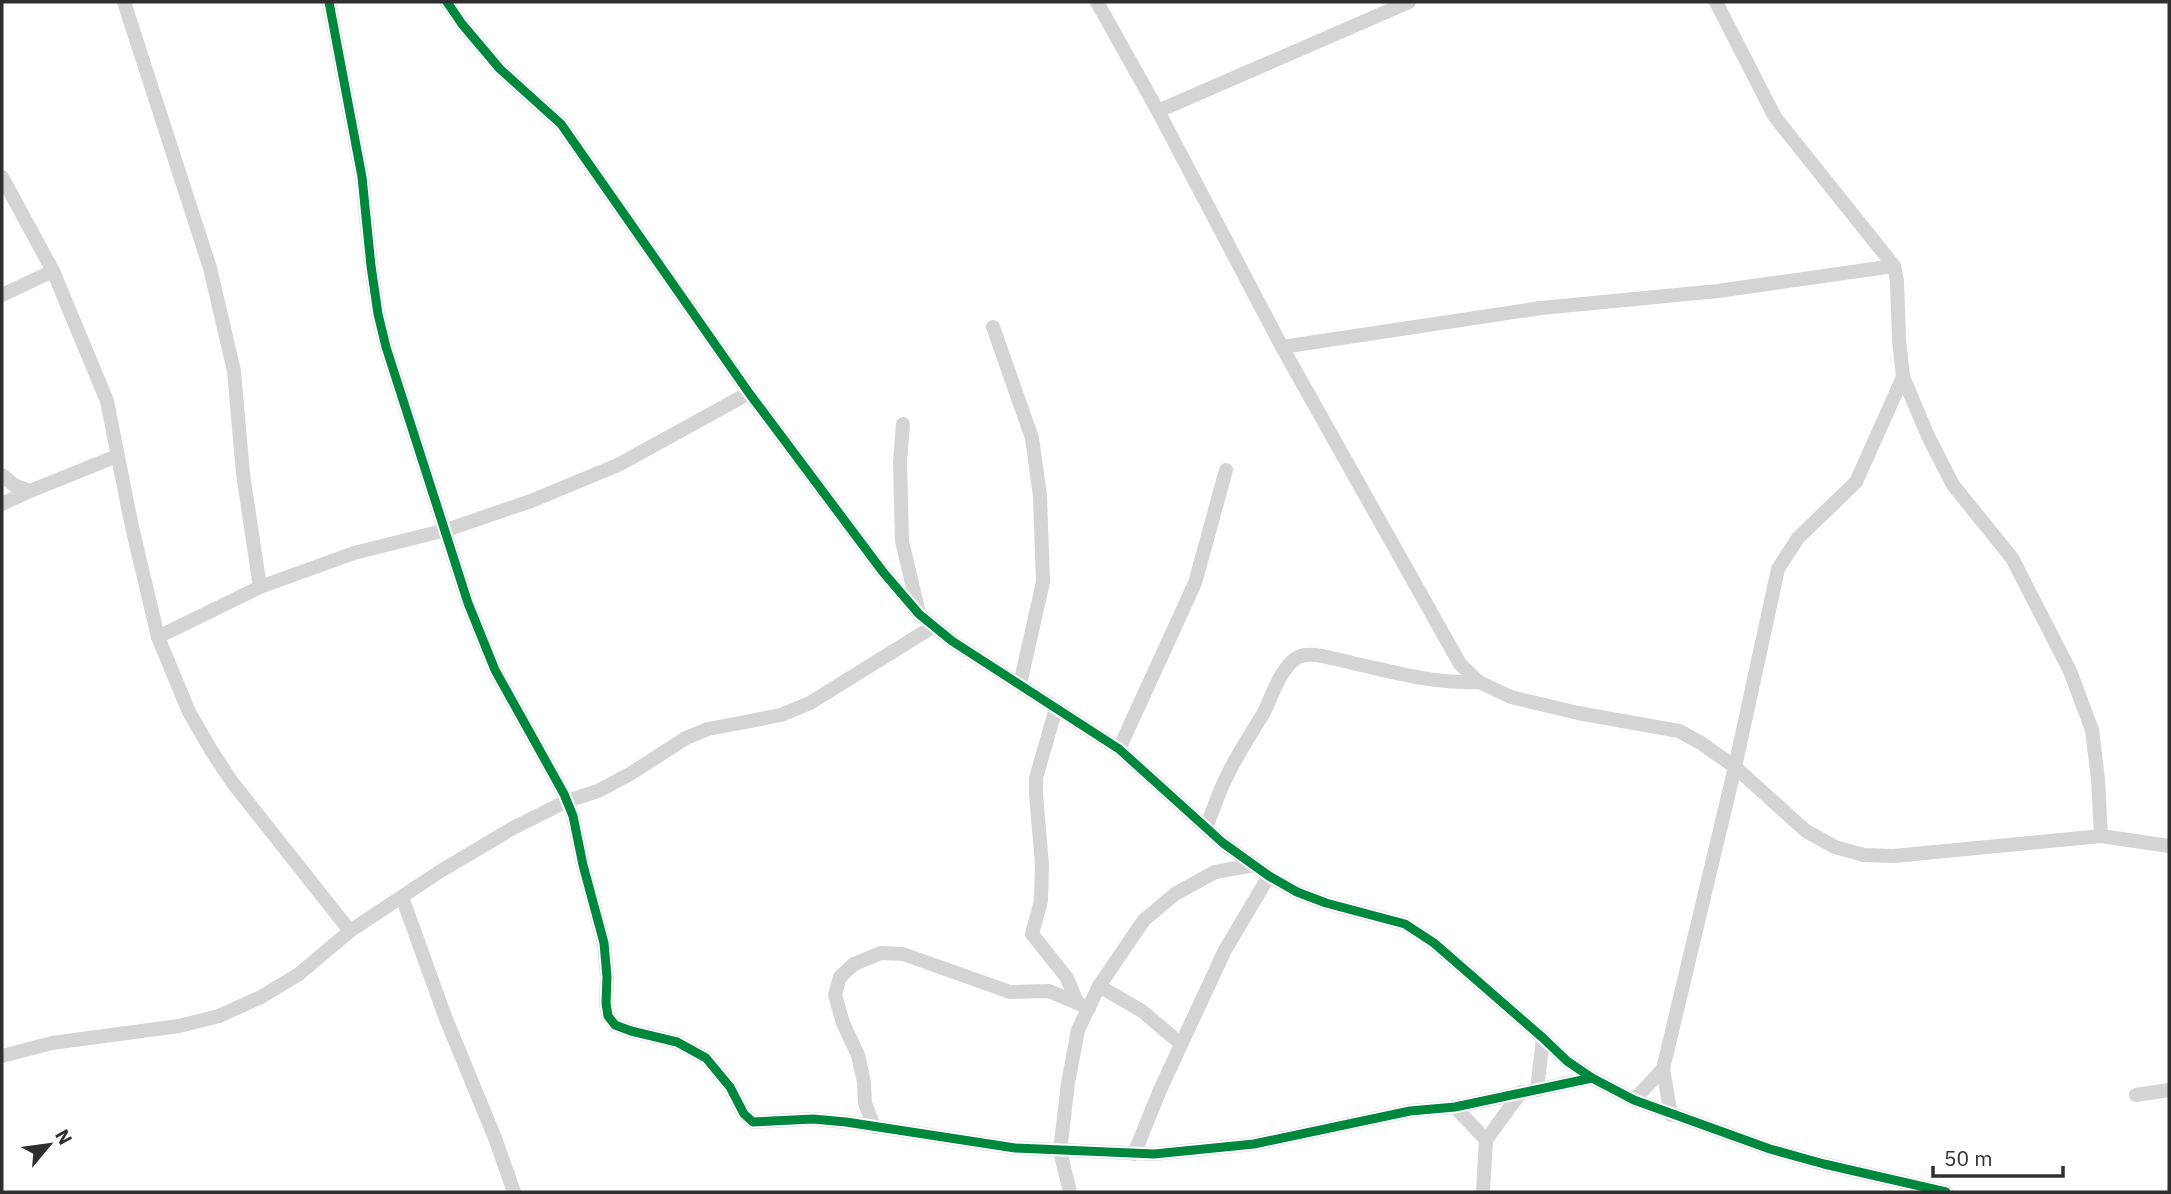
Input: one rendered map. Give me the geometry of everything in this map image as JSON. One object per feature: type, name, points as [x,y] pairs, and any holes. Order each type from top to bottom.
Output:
[{"type":"street","points":[[124,2],[210,268],[234,371],[243,474],[260,587]]},
{"type":"street","points":[[329,2],[362,177],[378,314],[386,347],[468,603],[495,670],[573,816],[604,943],[606,1003],[608,1016],[615,1025],[677,1042],[706,1058],[730,1087],[744,1114],[753,1122],[813,1119],[846,1122],[1015,1148],[1060,1151],[1154,1154],[1254,1144],[1410,1111],[1455,1107],[1592,1078]]},
{"type":"street","points":[[447,2],[500,69],[561,124],[749,393],[883,572],[919,614],[952,641],[1119,749],[1223,843],[1269,876],[1297,892],[1326,903],[1405,924],[1434,943],[1567,1061],[1592,1078],[1634,1100],[1671,1115],[1770,1149],[1893,1187],[1946,1192]]},
{"type":"street","points":[[1097,2],[1158,111],[1282,347],[1460,664],[1479,682],[1511,697],[1578,713],[1679,731],[1735,767],[1806,831],[1836,847],[1864,855],[1894,856],[2101,836],[2169,846]]},
{"type":"street","points":[[1158,111],[1409,2]]},
{"type":"street","points":[[1716,2],[1775,117],[1894,266],[1903,376],[1928,436],[1953,485],[2012,558],[2070,671],[2092,730],[2101,836]]},
{"type":"street","points":[[2,177],[52,271],[107,401],[158,637],[189,712],[232,782],[350,931]]},
{"type":"street","points":[[1282,347],[1541,307],[1718,291],[1894,266]]},
{"type":"street","points":[[2,295],[52,271]]},
{"type":"street","points":[[993,327],[1032,438],[1040,496],[1043,582],[1020,684]]},
{"type":"street","points":[[1671,1115],[1663,1069],[1735,767],[1778,569],[1798,538],[1856,482],[1903,376]]},
{"type":"street","points":[[158,637],[260,587],[354,552],[446,530],[531,501],[618,465],[749,393]]},
{"type":"street","points":[[903,424],[900,462],[902,541],[919,614]]},
{"type":"street","points":[[2,504],[117,456]]},
{"type":"street","points":[[1119,749],[1195,583],[1226,470]]},
{"type":"street","points":[[2,475],[14,485],[30,491]]},
{"type":"street","points":[[2,1056],[52,1043],[179,1027],[219,1016],[261,997],[299,974],[350,931],[513,828],[630,774],[686,738],[708,729],[780,715],[810,703],[934,626]]},
{"type":"street","points":[[1206,828],[1227,775],[1264,713],[1279,678],[1298,657],[1306,654],[1326,657],[1440,681],[1479,682]]},
{"type":"street","points":[[1056,708],[1036,778],[1042,865],[1041,901],[1032,934],[1067,978],[1083,1005]]},
{"type":"street","points":[[1215,872],[1223,843]]},
{"type":"street","points":[[1070,1192],[1060,1151],[1068,1083],[1083,1005],[1144,920],[1175,894],[1215,872],[1254,865]]},
{"type":"street","points":[[1134,1154],[1160,1090],[1225,950],[1269,876]]},
{"type":"street","points":[[402,897],[446,1019],[514,1192]]},
{"type":"street","points":[[874,1127],[865,1104],[864,1082],[858,1055],[843,1023],[835,995],[840,977],[854,964],[881,953],[903,954],[1010,992],[1049,991],[1083,1005]]},
{"type":"street","points":[[1099,986],[1142,1012],[1181,1044]]},
{"type":"street","points":[[1537,1090],[1543,1038]]},
{"type":"street","points":[[1634,1100],[1663,1069]]},
{"type":"street","points":[[2136,1095],[2169,1090]]},
{"type":"street","points":[[1483,1192],[1486,1140],[1521,1093]]},
{"type":"street","points":[[846,1122],[865,1104]]},
{"type":"street","points":[[1455,1107],[1486,1140]]},
{"type":"cycle path","points":[[329,2],[362,177],[371,266],[386,347],[468,603],[495,670],[564,794],[573,816],[604,943],[606,1003],[608,1016],[615,1025],[677,1042],[706,1058],[730,1087],[744,1114],[753,1122],[813,1119],[846,1122],[1015,1148],[1154,1154],[1254,1144],[1410,1111],[1455,1107],[1592,1078]]},
{"type":"cycle path","points":[[447,2],[500,69],[561,124],[749,393],[883,572],[919,614],[952,641],[1119,749],[1223,843],[1269,876],[1297,892],[1326,903],[1405,924],[1434,943],[1567,1061],[1592,1078],[1634,1100],[1770,1149],[1946,1192]]}]
